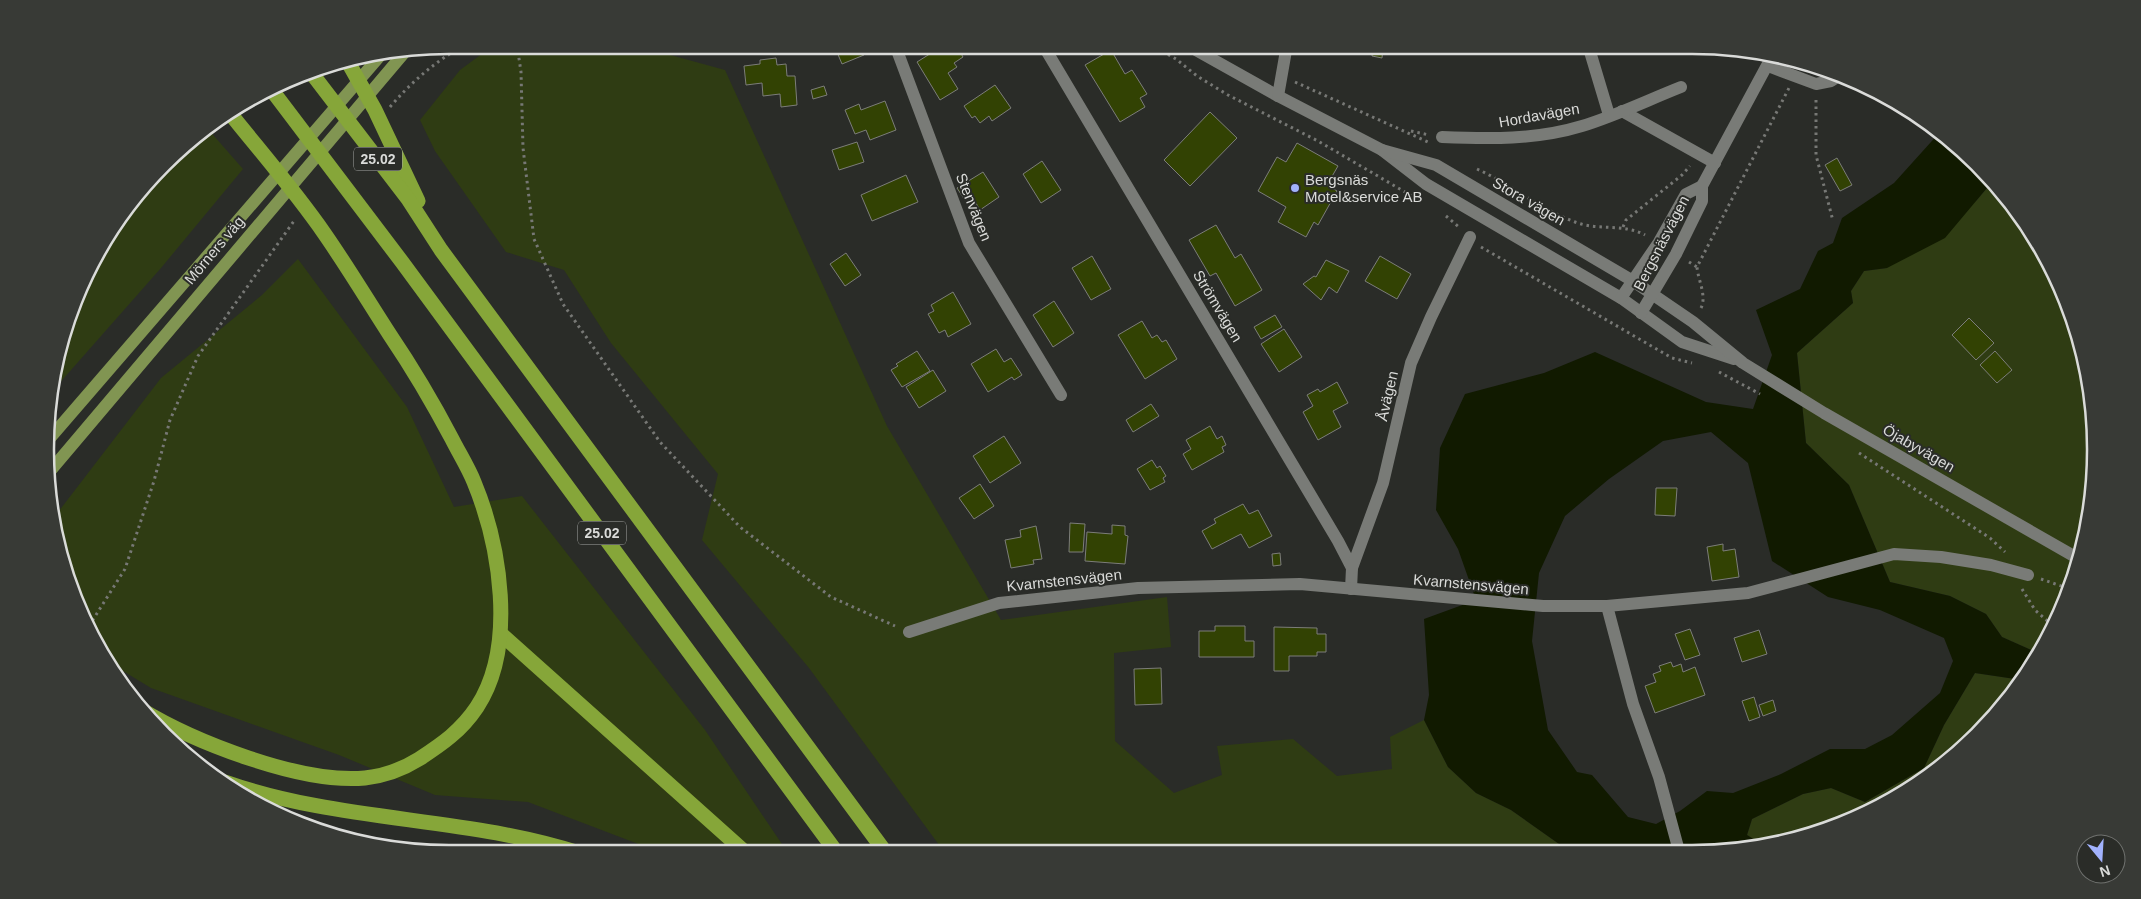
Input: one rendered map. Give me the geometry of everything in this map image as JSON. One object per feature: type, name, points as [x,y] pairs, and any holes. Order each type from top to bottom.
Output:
[{"type":"highway","points":[[350,66],[375,110],[441,250]]},
{"type":"highway","name":"25.02","points":[[315,78],[408,199],[441,250],[880,845]]},
{"type":"highway","name":"25.02","points":[[276,94],[402,262],[831,845]]},
{"type":"highway","points":[[164,723],[213,745],[274,766],[325,778],[366,778],[403,769],[452,737],[478,706],[492,677],[501,634],[500,595],[492,537],[474,482],[423,384],[323,232],[234,118]]},
{"type":"highway","points":[[501,634],[737,845]]},
{"type":"highway","points":[[248,790],[302,803],[363,814],[458,827],[528,839],[550,845]]},
{"type":"highway","points":[[868,828],[884,845]]},
{"type":"main road","name":"Mörners väg","points":[[55,466],[401,57]]},
{"type":"main road","name":"Mörners väg","points":[[55,433],[376,61]]},
{"type":"street","name":"Stenvägen","points":[[898,54],[969,243],[1061,395]]},
{"type":"street","name":"Strömvägen","points":[[1048,54],[1333,532],[1352,568]]},
{"type":"street","name":"Stora vägen","points":[[1203,54],[1278,96],[1382,150],[1426,184],[1621,298],[1641,313]]},
{"type":"street","points":[[1278,96],[1285,54]]},
{"type":"street","points":[[1592,54],[1616,113],[1715,163]]},
{"type":"street","points":[[1769,62],[1795,76],[1816,84],[1832,80]]},
{"type":"street","name":"Bergsnäsvägen","points":[[1641,313],[1654,295],[1702,201],[1702,186],[1769,62]]},
{"type":"street","name":"Hordavägen","points":[[1442,137],[1497,139],[1527,137],[1582,126],[1681,87]]},
{"type":"street","name":"Stora vägen","points":[[1382,150],[1436,165],[1654,295]]},
{"type":"street","name":"Bergsnäsvägen","points":[[1621,298],[1659,242],[1686,194],[1702,186]]},
{"type":"street","name":"Åvägen","points":[[1352,568],[1383,483],[1411,363],[1470,237]]},
{"type":"street","name":"Öjabyvägen","points":[[1654,295],[1693,322],[1744,362],[1824,412],[2073,556]]},
{"type":"street","name":"Öjabyvägen","points":[[1641,313],[1682,342],[1744,362]]},
{"type":"street","name":"Kvarnstensvägen","points":[[909,632],[999,603],[1138,588],[1300,584],[1472,601],[1543,606],[1607,606],[1748,592],[1894,554],[1941,558],[2028,575]]},
{"type":"street","points":[[1351,589],[1352,568]]},
{"type":"street","points":[[1607,606],[1633,704],[1659,777],[1677,845]]},
{"type":"path","points":[[386,112],[405,90],[437,61],[449,54]]},
{"type":"path","points":[[518,54],[521,72],[523,148],[534,238],[563,304],[660,442],[740,527],[831,597],[909,632]]},
{"type":"path","points":[[1167,54],[1197,76],[1228,95],[1318,140],[1421,201]]},
{"type":"path","points":[[1693,322],[1703,304],[1697,267],[1795,76]]},
{"type":"path","points":[[1816,84],[1816,155],[1833,221]]},
{"type":"path","points":[[1405,130],[1442,137]]},
{"type":"path","points":[[1438,211],[1447,216],[1486,252],[1672,358],[1700,366]]},
{"type":"path","points":[[93,620],[125,569],[154,481],[170,420],[198,356],[298,217]]},
{"type":"path","points":[[1714,370],[1740,382]]},
{"type":"path","points":[[1857,452],[1990,538],[2009,555]]},
{"type":"path","points":[[2009,570],[2035,610],[2048,621]]},
{"type":"path","points":[[2028,575],[2062,586]]},
{"type":"green space","points":[[482,54],[667,54],[725,70],[887,426],[1001,620],[1167,597],[1171,647],[1114,653],[1115,741],[1174,793],[1222,775],[1217,746],[1293,739],[1337,776],[1392,769],[1390,737],[1424,720],[1448,767],[1476,793],[1511,810],[1561,845],[939,845],[809,668],[702,540],[718,474],[611,343],[564,270],[506,252],[435,151],[420,120],[460,70]]},
{"type":"green space","points":[[212,134],[243,169],[161,268],[59,383],[67,347],[84,298],[95,274],[120,230],[152,189],[170,170]]},
{"type":"green space","points":[[1987,187],[2021,230],[2046,274],[2057,298],[2074,347],[2084,398],[2087,450],[2084,501],[2080,527],[2074,552],[2057,601],[2032,650],[2002,637],[1986,614],[1950,596],[1890,582],[1849,485],[1806,443],[1797,353],[1853,303],[1851,291],[1864,271],[1887,268],[1977,200]]},
{"type":"green space","points":[[298,259],[407,407],[454,507],[522,496],[705,730],[783,845],[641,845],[528,802],[435,795],[339,755],[151,688],[120,669],[95,625],[84,601],[67,552],[59,511],[161,378],[262,295]]},
{"type":"green space","points":[[1975,673],[2014,679],[1989,710],[1952,747],[1911,779],[1889,792],[1843,815],[1794,832],[1755,840],[1747,835],[1752,819],[1803,794],[1831,788],[1865,802],[1924,768],[1944,725]]},
{"type":"shaded area","points":[[1935,138],[1952,152],[1987,187],[1945,238],[1887,268],[1864,271],[1851,291],[1853,303],[1797,353],[1806,443],[1849,485],[1890,582],[1950,596],[1986,614],[2002,637],[2032,650],[2014,679],[1975,673],[1944,725],[1924,768],[1865,802],[1831,788],[1803,794],[1752,819],[1747,835],[1755,840],[1743,842],[1691,845],[1561,845],[1511,810],[1476,793],[1448,767],[1424,720],[1429,695],[1424,619],[1476,600],[1458,549],[1436,510],[1440,448],[1465,394],[1544,373],[1595,352],[1706,402],[1753,409],[1772,355],[1756,310],[1800,289],[1818,251],[1833,243],[1842,218],[1894,183]],"holes":[[[1711,432],[1748,463],[1772,561],[1828,597],[1880,610],[1944,638],[1953,661],[1940,693],[1892,735],[1865,749],[1830,749],[1781,774],[1733,793],[1707,791],[1680,811],[1656,824],[1628,817],[1592,775],[1577,772],[1548,730],[1532,641],[1539,573],[1565,516],[1609,479],[1663,441]]]},
{"type":"building","points":[[838,54],[864,54],[864,55],[842,64]]},
{"type":"building","points":[[930,54],[961,54],[963,57],[954,63],[957,67],[948,73],[958,89],[940,100],[917,62]]},
{"type":"building","points":[[1104,54],[1113,54],[1125,74],[1132,70],[1147,94],[1140,98],[1145,107],[1120,122],[1085,65]]},
{"type":"building","points":[[1372,54],[1382,54],[1382,58],[1372,56]]},
{"type":"building","points":[[776,58],[777,65],[786,64],[787,76],[795,76],[797,105],[781,107],[780,94],[763,96],[762,83],[746,85],[744,66],[760,64],[760,60]]},
{"type":"building","points":[[995,85],[1011,108],[992,121],[989,116],[980,123],[975,116],[972,118],[964,106]]},
{"type":"building","points":[[824,86],[827,95],[813,99],[811,90]]},
{"type":"building","points":[[885,101],[896,130],[870,140],[866,130],[855,134],[845,110],[859,104],[861,110]]},
{"type":"building","points":[[1210,112],[1237,138],[1190,186],[1164,160]]},
{"type":"building","points":[[857,142],[864,162],[839,170],[832,150]]},
{"type":"building","name":"Bergsnäs Motel&service AB","points":[[1297,143],[1338,166],[1327,185],[1337,191],[1318,225],[1314,222],[1306,237],[1278,222],[1286,207],[1258,191],[1277,157],[1286,162]]},
{"type":"building","points":[[1837,158],[1852,185],[1840,191],[1825,165]]},
{"type":"building","points":[[1042,161],[1061,190],[1041,203],[1023,174]]},
{"type":"building","points":[[983,172],[999,197],[980,210],[973,198],[966,202],[957,188]]},
{"type":"building","points":[[906,175],[918,202],[872,221],[861,195]]},
{"type":"building","points":[[1216,225],[1235,258],[1241,254],[1262,290],[1235,306],[1216,273],[1210,276],[1189,240]]},
{"type":"building","points":[[846,253],[861,275],[845,286],[830,264]]},
{"type":"building","points":[[1092,256],[1111,289],[1091,300],[1072,268]]},
{"type":"building","points":[[1380,256],[1411,274],[1397,299],[1365,281]]},
{"type":"building","points":[[1326,260],[1349,271],[1337,293],[1329,287],[1321,300],[1303,284],[1314,276],[1316,277]]},
{"type":"building","points":[[953,292],[971,324],[948,337],[945,330],[939,333],[928,314],[934,311],[931,305]]},
{"type":"building","points":[[1054,301],[1074,333],[1053,347],[1033,315]]},
{"type":"building","points":[[1275,315],[1282,327],[1261,339],[1254,327]]},
{"type":"building","points":[[1969,318],[1994,343],[1976,360],[1952,335]]},
{"type":"building","points":[[1142,321],[1152,338],[1157,335],[1162,342],[1166,340],[1177,359],[1145,379],[1118,335]]},
{"type":"building","points":[[1284,329],[1302,357],[1279,372],[1261,344]]},
{"type":"building","points":[[996,349],[1004,362],[1011,358],[1022,375],[1014,380],[1012,377],[988,392],[971,364]]},
{"type":"building","points":[[917,351],[930,371],[902,387],[891,370],[898,366],[896,364]]},
{"type":"building","points":[[1995,351],[2012,370],[1997,383],[1980,365]]},
{"type":"building","points":[[933,370],[946,391],[919,408],[906,387]]},
{"type":"building","points":[[1337,382],[1348,403],[1333,411],[1341,427],[1318,440],[1303,412],[1313,406],[1307,395],[1318,389],[1320,392]]},
{"type":"building","points":[[1151,404],[1159,416],[1133,432],[1126,420]]},
{"type":"building","points":[[1210,426],[1217,439],[1222,436],[1226,445],[1222,447],[1224,452],[1192,470],[1183,454],[1191,449],[1186,440]]},
{"type":"building","points":[[1004,436],[1021,463],[990,483],[973,456]]},
{"type":"building","points":[[1152,460],[1157,468],[1160,466],[1166,476],[1163,478],[1165,482],[1150,490],[1137,469]]},
{"type":"building","points":[[980,484],[994,506],[974,519],[959,498]]},
{"type":"building","points":[[1656,488],[1677,488],[1675,516],[1655,515]]},
{"type":"building","points":[[1243,504],[1249,514],[1258,510],[1272,536],[1249,548],[1241,534],[1212,549],[1202,531],[1216,523],[1214,519]]},
{"type":"building","points":[[1070,523],[1085,524],[1083,552],[1069,552]]},
{"type":"building","points":[[1112,525],[1125,526],[1125,535],[1128,536],[1125,564],[1085,561],[1087,532],[1112,534]]},
{"type":"building","points":[[1036,526],[1042,559],[1033,560],[1034,564],[1011,568],[1005,540],[1021,537],[1020,530]]},
{"type":"building","points":[[1723,544],[1723,551],[1735,549],[1739,577],[1712,581],[1707,547]]},
{"type":"building","points":[[1280,553],[1281,565],[1273,566],[1272,554]]},
{"type":"building","points":[[1215,626],[1245,626],[1245,641],[1254,641],[1254,657],[1199,657],[1199,631],[1215,631]]},
{"type":"building","points":[[1274,627],[1317,628],[1317,634],[1326,634],[1326,652],[1317,652],[1317,656],[1289,656],[1289,671],[1274,671]]},
{"type":"building","points":[[1690,629],[1700,655],[1685,660],[1675,634]]},
{"type":"building","points":[[1759,630],[1767,654],[1742,662],[1734,638]]},
{"type":"building","points":[[1671,662],[1673,667],[1681,664],[1683,672],[1695,667],[1705,695],[1655,713],[1645,686],[1656,682],[1653,674],[1661,671],[1659,666]]},
{"type":"building","points":[[1161,668],[1162,704],[1135,705],[1134,669]]},
{"type":"building","points":[[1754,697],[1760,717],[1749,721],[1742,701]]},
{"type":"building","points":[[1773,700],[1776,711],[1763,716],[1759,705]]},
{"type":"place","name":"Bergsnäs Motel&service AB","points":[[1295,188]]}]
